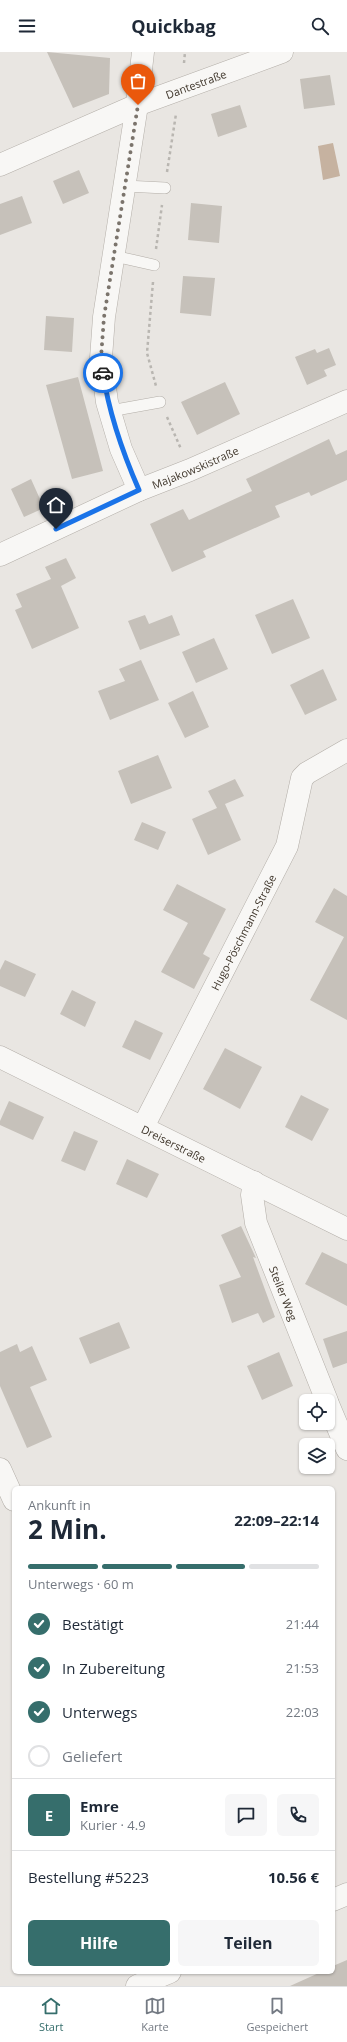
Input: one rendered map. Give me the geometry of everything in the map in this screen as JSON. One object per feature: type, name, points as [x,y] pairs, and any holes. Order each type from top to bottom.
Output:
[{"type":"street","points":[[139,490],[121,449],[110,411],[101,358],[104,317],[138,105],[143,52]]},
{"type":"street","name":"Dantestraße","points":[[0,165],[138,105],[282,52]]},
{"type":"street","name":"Majakowskistraße","points":[[0,555],[139,490],[190,470],[347,401]]},
{"type":"street","name":"Hugo-Pöschmann-Straße","points":[[143,1127],[287,846],[302,778],[347,750]]},
{"type":"street","name":"Dreiserstraße","points":[[0,1057],[347,1229]]},
{"type":"street","name":"Steiler Weg","points":[[254,1182],[252,1195],[256,1223],[324,1394]]},
{"type":"street","name":"Steiler Weg","points":[[335,1421],[347,1449]]},
{"type":"street","points":[[0,1469],[12,1496]]},
{"type":"street","points":[[335,1899],[347,1894]]},
{"type":"street","points":[[137,1986],[165,1974]]},
{"type":"lane","points":[[125,186],[164,188]]},
{"type":"lane","points":[[114,256],[154,265]]},
{"type":"lane","points":[[110,411],[160,402]]},
{"type":"shaded area","points":[[333,143],[340,176],[323,180],[318,146]]},
{"type":"building","points":[[47,52],[110,58],[109,94],[73,108]]},
{"type":"building","points":[[330,75],[335,105],[304,109],[300,79]]},
{"type":"building","points":[[240,105],[247,127],[218,137],[211,114]]},
{"type":"building","points":[[79,170],[89,193],[63,204],[53,181]]},
{"type":"building","points":[[22,196],[32,223],[0,235],[0,204]]},
{"type":"building","points":[[191,203],[222,206],[219,243],[188,240]]},
{"type":"building","points":[[183,276],[215,278],[211,316],[180,313]]},
{"type":"building","points":[[46,316],[74,318],[72,352],[44,350]]},
{"type":"building","points":[[329,348],[336,365],[324,370],[327,376],[307,385],[295,357],[315,349],[317,353]]},
{"type":"building","points":[[78,377],[103,471],[72,479],[46,385]]},
{"type":"building","points":[[225,382],[240,414],[197,435],[181,402]]},
{"type":"building","points":[[329,439],[336,455],[347,450],[347,480],[311,496],[309,492],[275,506],[280,517],[203,551],[206,557],[172,572],[150,524],[183,509],[189,520],[252,491],[246,479]]},
{"type":"building","points":[[31,479],[44,508],[24,517],[11,489]]},
{"type":"building","points":[[66,558],[76,578],[61,586],[79,628],[32,649],[15,610],[22,607],[16,594],[51,579],[45,567]]},
{"type":"building","points":[[293,599],[310,638],[272,654],[255,615]]},
{"type":"building","points":[[145,615],[149,624],[172,615],[180,635],[140,650],[128,621]]},
{"type":"building","points":[[214,638],[228,669],[196,683],[182,652]]},
{"type":"building","points":[[141,660],[159,700],[110,720],[98,691],[125,681],[119,669]]},
{"type":"building","points":[[323,669],[337,700],[305,715],[290,685]]},
{"type":"building","points":[[193,691],[209,727],[185,738],[168,703]]},
{"type":"building","points":[[158,755],[172,788],[131,804],[118,771]]},
{"type":"building","points":[[235,779],[244,796],[225,804],[241,840],[208,855],[192,819],[217,808],[208,791]]},
{"type":"building","points":[[142,822],[166,832],[158,850],[134,840]]},
{"type":"building","points":[[177,884],[226,909],[203,954],[210,958],[194,989],[161,972],[188,923],[163,910]]},
{"type":"building","points":[[334,888],[347,896],[347,1020],[310,1000],[344,937],[315,922]]},
{"type":"building","points":[[5,960],[36,974],[25,997],[0,986],[0,970]]},
{"type":"building","points":[[72,990],[96,1002],[85,1027],[60,1014]]},
{"type":"building","points":[[135,1020],[163,1033],[150,1060],[122,1047]]},
{"type":"building","points":[[225,1048],[262,1067],[240,1109],[203,1089]]},
{"type":"building","points":[[301,1095],[329,1109],[312,1141],[285,1127]]},
{"type":"building","points":[[9,1101],[44,1117],[33,1140],[0,1125],[0,1121]]},
{"type":"building","points":[[74,1131],[98,1141],[85,1171],[61,1161]]},
{"type":"building","points":[[127,1159],[159,1174],[147,1198],[116,1184]]},
{"type":"building","points":[[241,1226],[256,1258],[253,1257],[275,1317],[263,1323],[258,1313],[232,1323],[219,1285],[241,1277],[221,1235]]},
{"type":"building","points":[[322,1252],[347,1264],[347,1306],[305,1284]]},
{"type":"building","points":[[119,1322],[130,1348],[90,1364],[79,1338]]},
{"type":"building","points":[[347,1331],[347,1363],[333,1368],[323,1339]]},
{"type":"building","points":[[17,1344],[20,1352],[32,1346],[47,1380],[30,1387],[52,1437],[27,1448],[0,1386],[0,1352]]},
{"type":"building","points":[[279,1352],[293,1386],[262,1400],[247,1366]]},
{"type":"building","points":[[347,1960],[347,1986],[290,1986],[317,1974],[335,1974],[335,1965]]},
{"type":"way so far","points":[[103,373],[101,358],[104,317],[138,105]]},
{"type":"route","points":[[56,529],[139,490],[121,449],[108,402],[103,373]]}]
